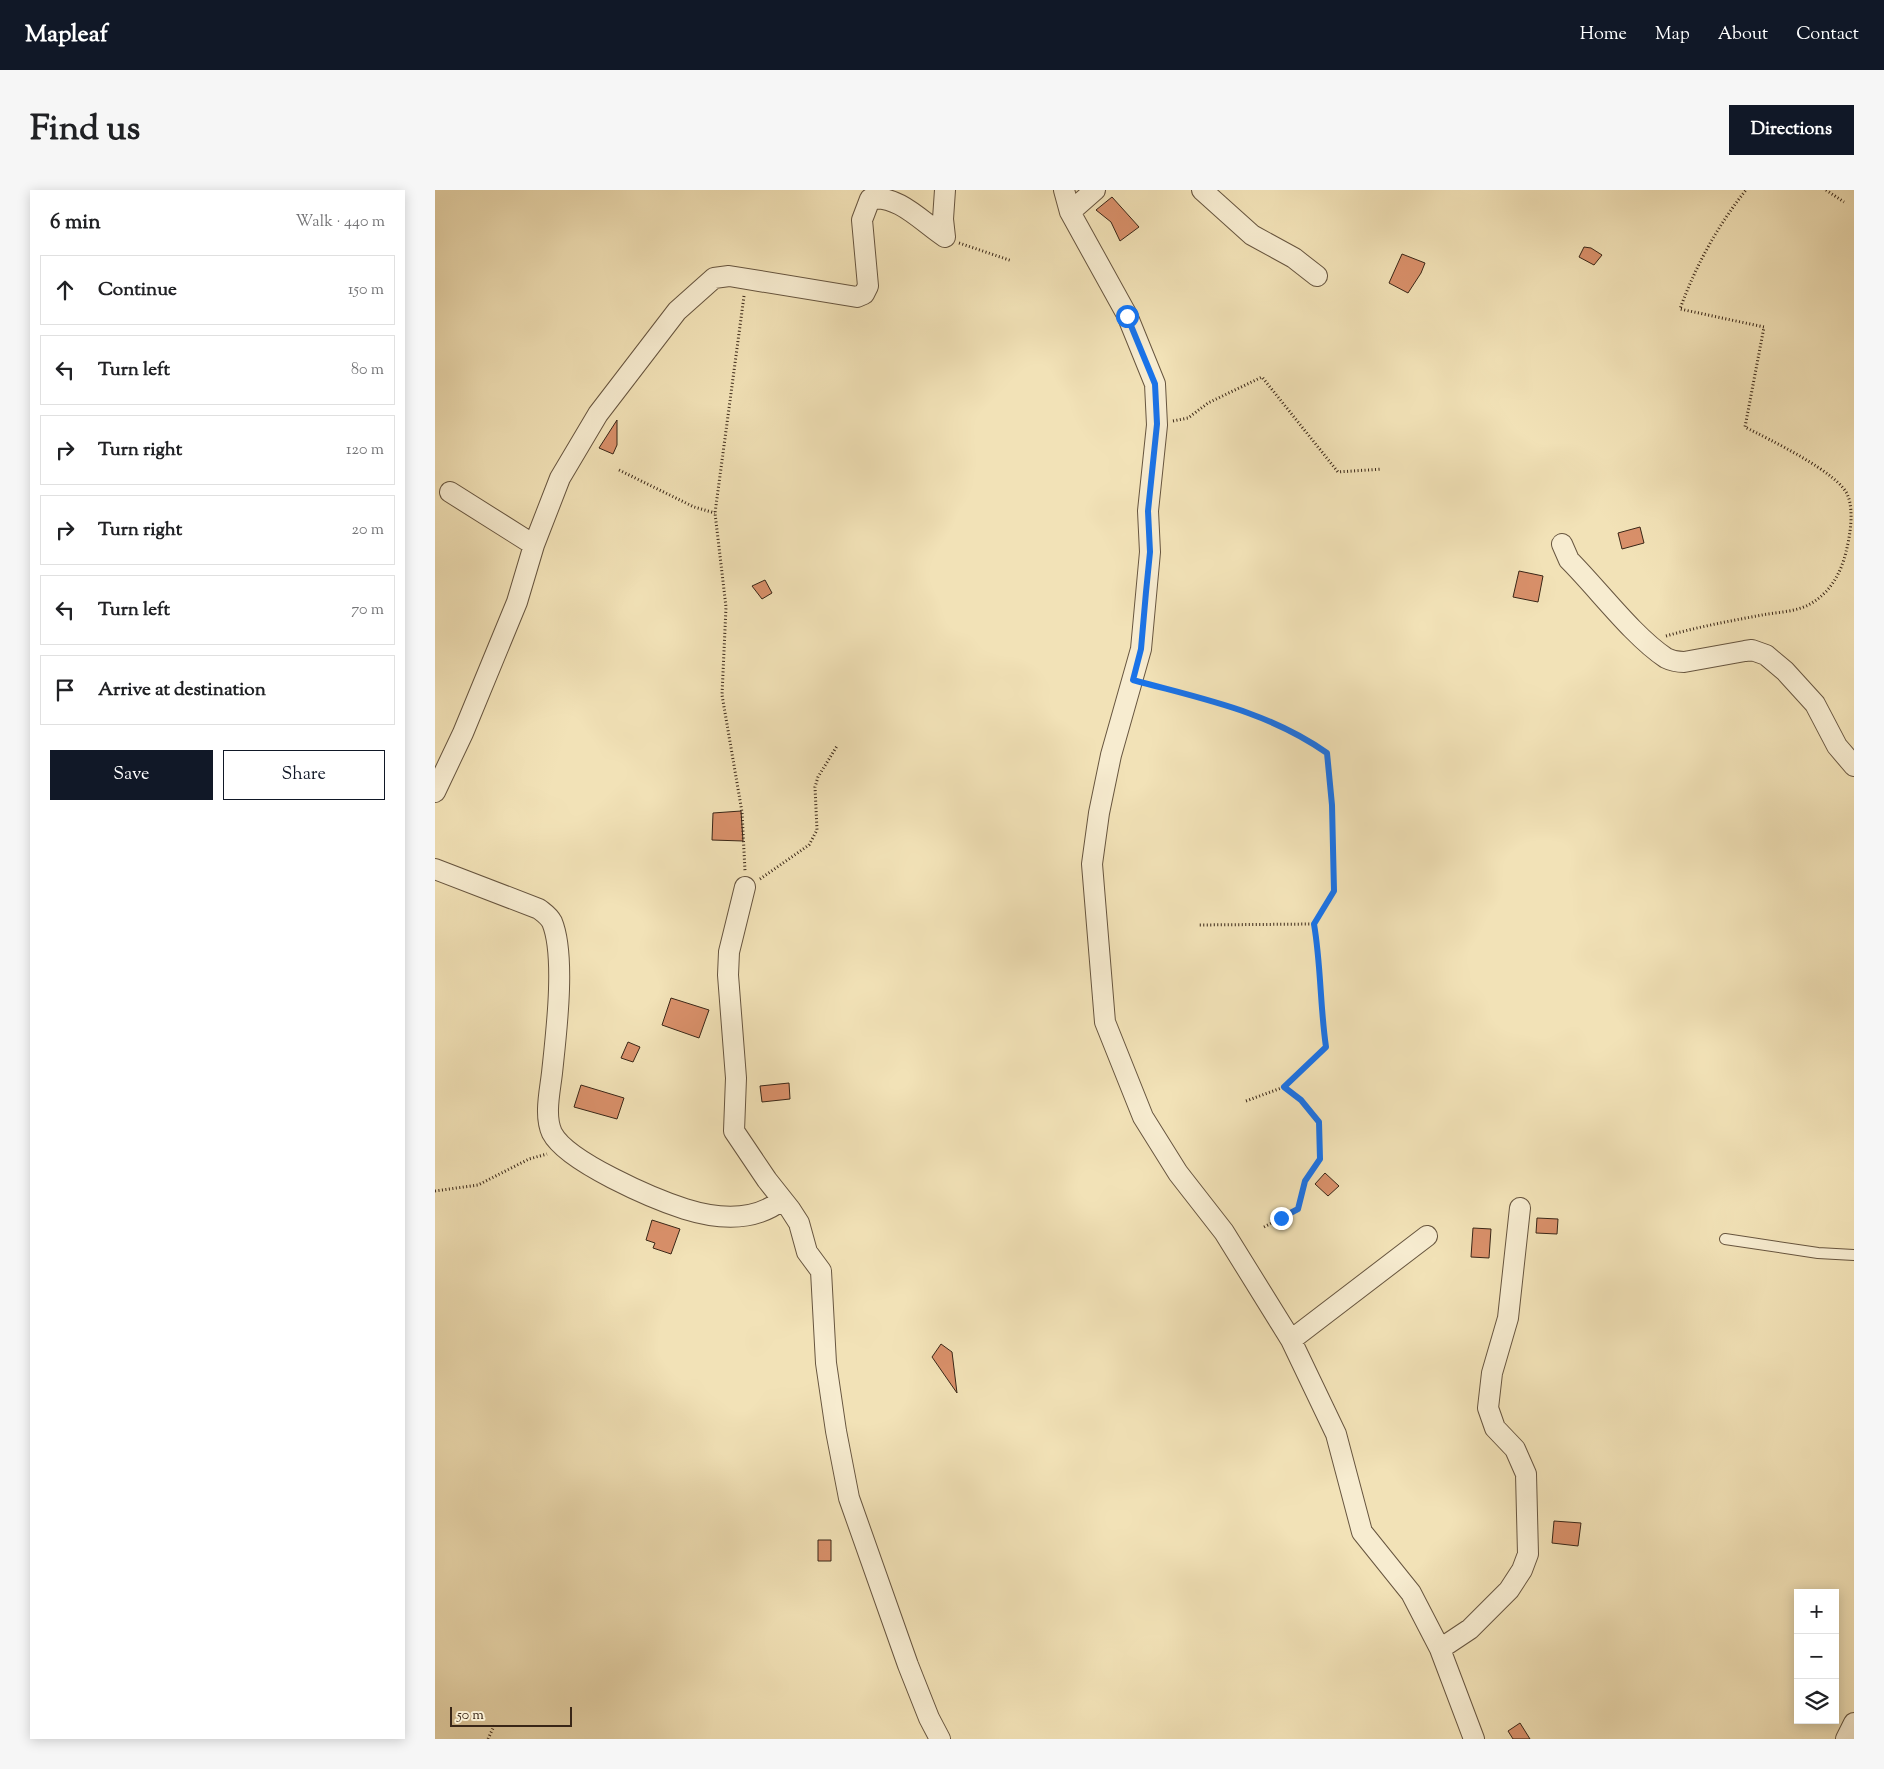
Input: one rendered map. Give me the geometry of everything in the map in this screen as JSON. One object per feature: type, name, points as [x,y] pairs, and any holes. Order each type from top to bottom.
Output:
[{"type":"street","points":[[945,190],[943,219],[945,237]]},
{"type":"street","points":[[1064,190],[1070,212],[1127,316],[1155,384],[1157,424],[1148,511],[1150,552],[1141,649],[1111,756],[1099,813],[1092,864],[1105,1022],[1143,1117],[1178,1173],[1224,1232],[1291,1340],[1336,1434],[1362,1532],[1411,1593],[1439,1649],[1474,1739]]},
{"type":"street","points":[[1070,212],[1095,190]]},
{"type":"street","points":[[1214,194],[1252,234],[1294,258],[1317,276]]},
{"type":"street","points":[[435,792],[463,733],[517,602],[534,545],[560,478],[599,414],[677,311],[714,278],[729,276],[857,297],[864,294],[868,286],[862,220],[870,199],[881,197],[894,201],[945,237]]},
{"type":"street","points":[[450,492],[534,545]]},
{"type":"street","points":[[1562,544],[1569,560],[1640,636],[1665,657],[1677,662],[1753,650],[1766,655],[1800,685],[1815,704],[1837,746],[1854,766]]},
{"type":"street","points":[[435,869],[539,909],[551,921],[557,947],[559,1010],[549,1099],[549,1124],[553,1134],[565,1146],[587,1165],[643,1193],[705,1215],[733,1217],[768,1211],[782,1200]]},
{"type":"street","points":[[745,887],[729,952],[728,975],[736,1078],[734,1131],[799,1223],[807,1252],[821,1271],[826,1363],[849,1498],[929,1718],[940,1739]]},
{"type":"street","points":[[1439,1649],[1469,1629],[1509,1590],[1522,1570],[1528,1554],[1526,1474],[1515,1449],[1495,1428],[1488,1408],[1492,1373],[1508,1318],[1520,1208]]},
{"type":"street","points":[[1291,1340],[1427,1236]]},
{"type":"street","points":[[1846,1739],[1854,1723]]},
{"type":"lane","points":[[1725,1239],[1818,1253],[1854,1255]]},
{"type":"path","points":[[1659,651],[1660,641],[1666,635],[1794,610],[1810,604],[1831,586],[1841,569],[1848,541],[1849,496],[1843,486],[1812,463],[1745,427],[1764,327],[1680,309],[1690,280],[1711,243],[1746,190]]},
{"type":"path","points":[[1826,190],[1844,202]]},
{"type":"path","points":[[945,237],[972,249],[1012,262]]},
{"type":"path","points":[[746,280],[715,513],[726,607],[722,695],[741,812],[745,887],[755,883],[809,845],[817,830],[815,787],[818,777],[837,746]]},
{"type":"path","points":[[1157,424],[1187,418],[1209,403],[1262,377],[1338,472],[1381,469]]},
{"type":"path","points":[[619,470],[693,507],[715,513]]},
{"type":"path","points":[[1133,680],[1238,708],[1302,736],[1327,753],[1332,805],[1334,891],[1314,924],[1319,954],[1320,1003],[1326,1047],[1284,1087],[1245,1102]]},
{"type":"path","points":[[1199,925],[1314,924]]},
{"type":"path","points":[[1264,1227],[1298,1209],[1305,1181],[1320,1159],[1319,1122],[1301,1100],[1284,1087]]},
{"type":"path","points":[[435,1190],[478,1185],[540,1154],[555,1155]]},
{"type":"path","points":[[488,1739],[495,1724]]},
{"type":"building","points":[[1112,197],[1139,227],[1120,241],[1111,222],[1096,210]]},
{"type":"building","points":[[1584,247],[1591,248],[1602,255],[1594,265],[1579,257]]},
{"type":"building","points":[[1402,254],[1425,263],[1408,293],[1389,283]]},
{"type":"building","points":[[617,420],[617,445],[613,454],[599,448]]},
{"type":"building","points":[[1640,527],[1644,543],[1622,549],[1618,533]]},
{"type":"building","points":[[1519,571],[1543,576],[1538,602],[1513,597]]},
{"type":"building","points":[[765,580],[772,593],[762,599],[752,586]]},
{"type":"building","points":[[741,811],[743,841],[712,840],[713,813]]},
{"type":"building","points":[[671,998],[709,1010],[699,1038],[662,1025]]},
{"type":"building","points":[[628,1042],[640,1047],[633,1062],[621,1058]]},
{"type":"building","points":[[789,1083],[790,1099],[762,1102],[760,1086]]},
{"type":"building","points":[[581,1085],[624,1098],[617,1119],[574,1107]]},
{"type":"building","points":[[1325,1173],[1339,1186],[1328,1196],[1315,1184]]},
{"type":"building","points":[[1537,1218],[1558,1219],[1557,1234],[1536,1233]]},
{"type":"building","points":[[652,1220],[680,1229],[671,1254],[653,1248],[655,1243],[646,1240]]},
{"type":"building","points":[[1473,1228],[1491,1229],[1489,1258],[1471,1257]]},
{"type":"building","points":[[941,1344],[952,1352],[957,1393],[932,1357]]},
{"type":"building","points":[[1554,1521],[1581,1523],[1578,1546],[1552,1543]]},
{"type":"building","points":[[818,1540],[831,1540],[831,1561],[818,1561]]},
{"type":"building","points":[[1520,1723],[1530,1739],[1513,1739],[1508,1731]]},
{"type":"route","points":[[1127,316],[1155,384],[1157,424],[1148,511],[1150,552],[1141,649],[1133,680],[1238,708],[1302,736],[1327,753],[1332,805],[1334,891],[1314,924],[1319,954],[1320,1003],[1326,1047],[1284,1087],[1301,1100],[1319,1122],[1320,1159],[1305,1181],[1298,1209],[1281,1218]]}]
